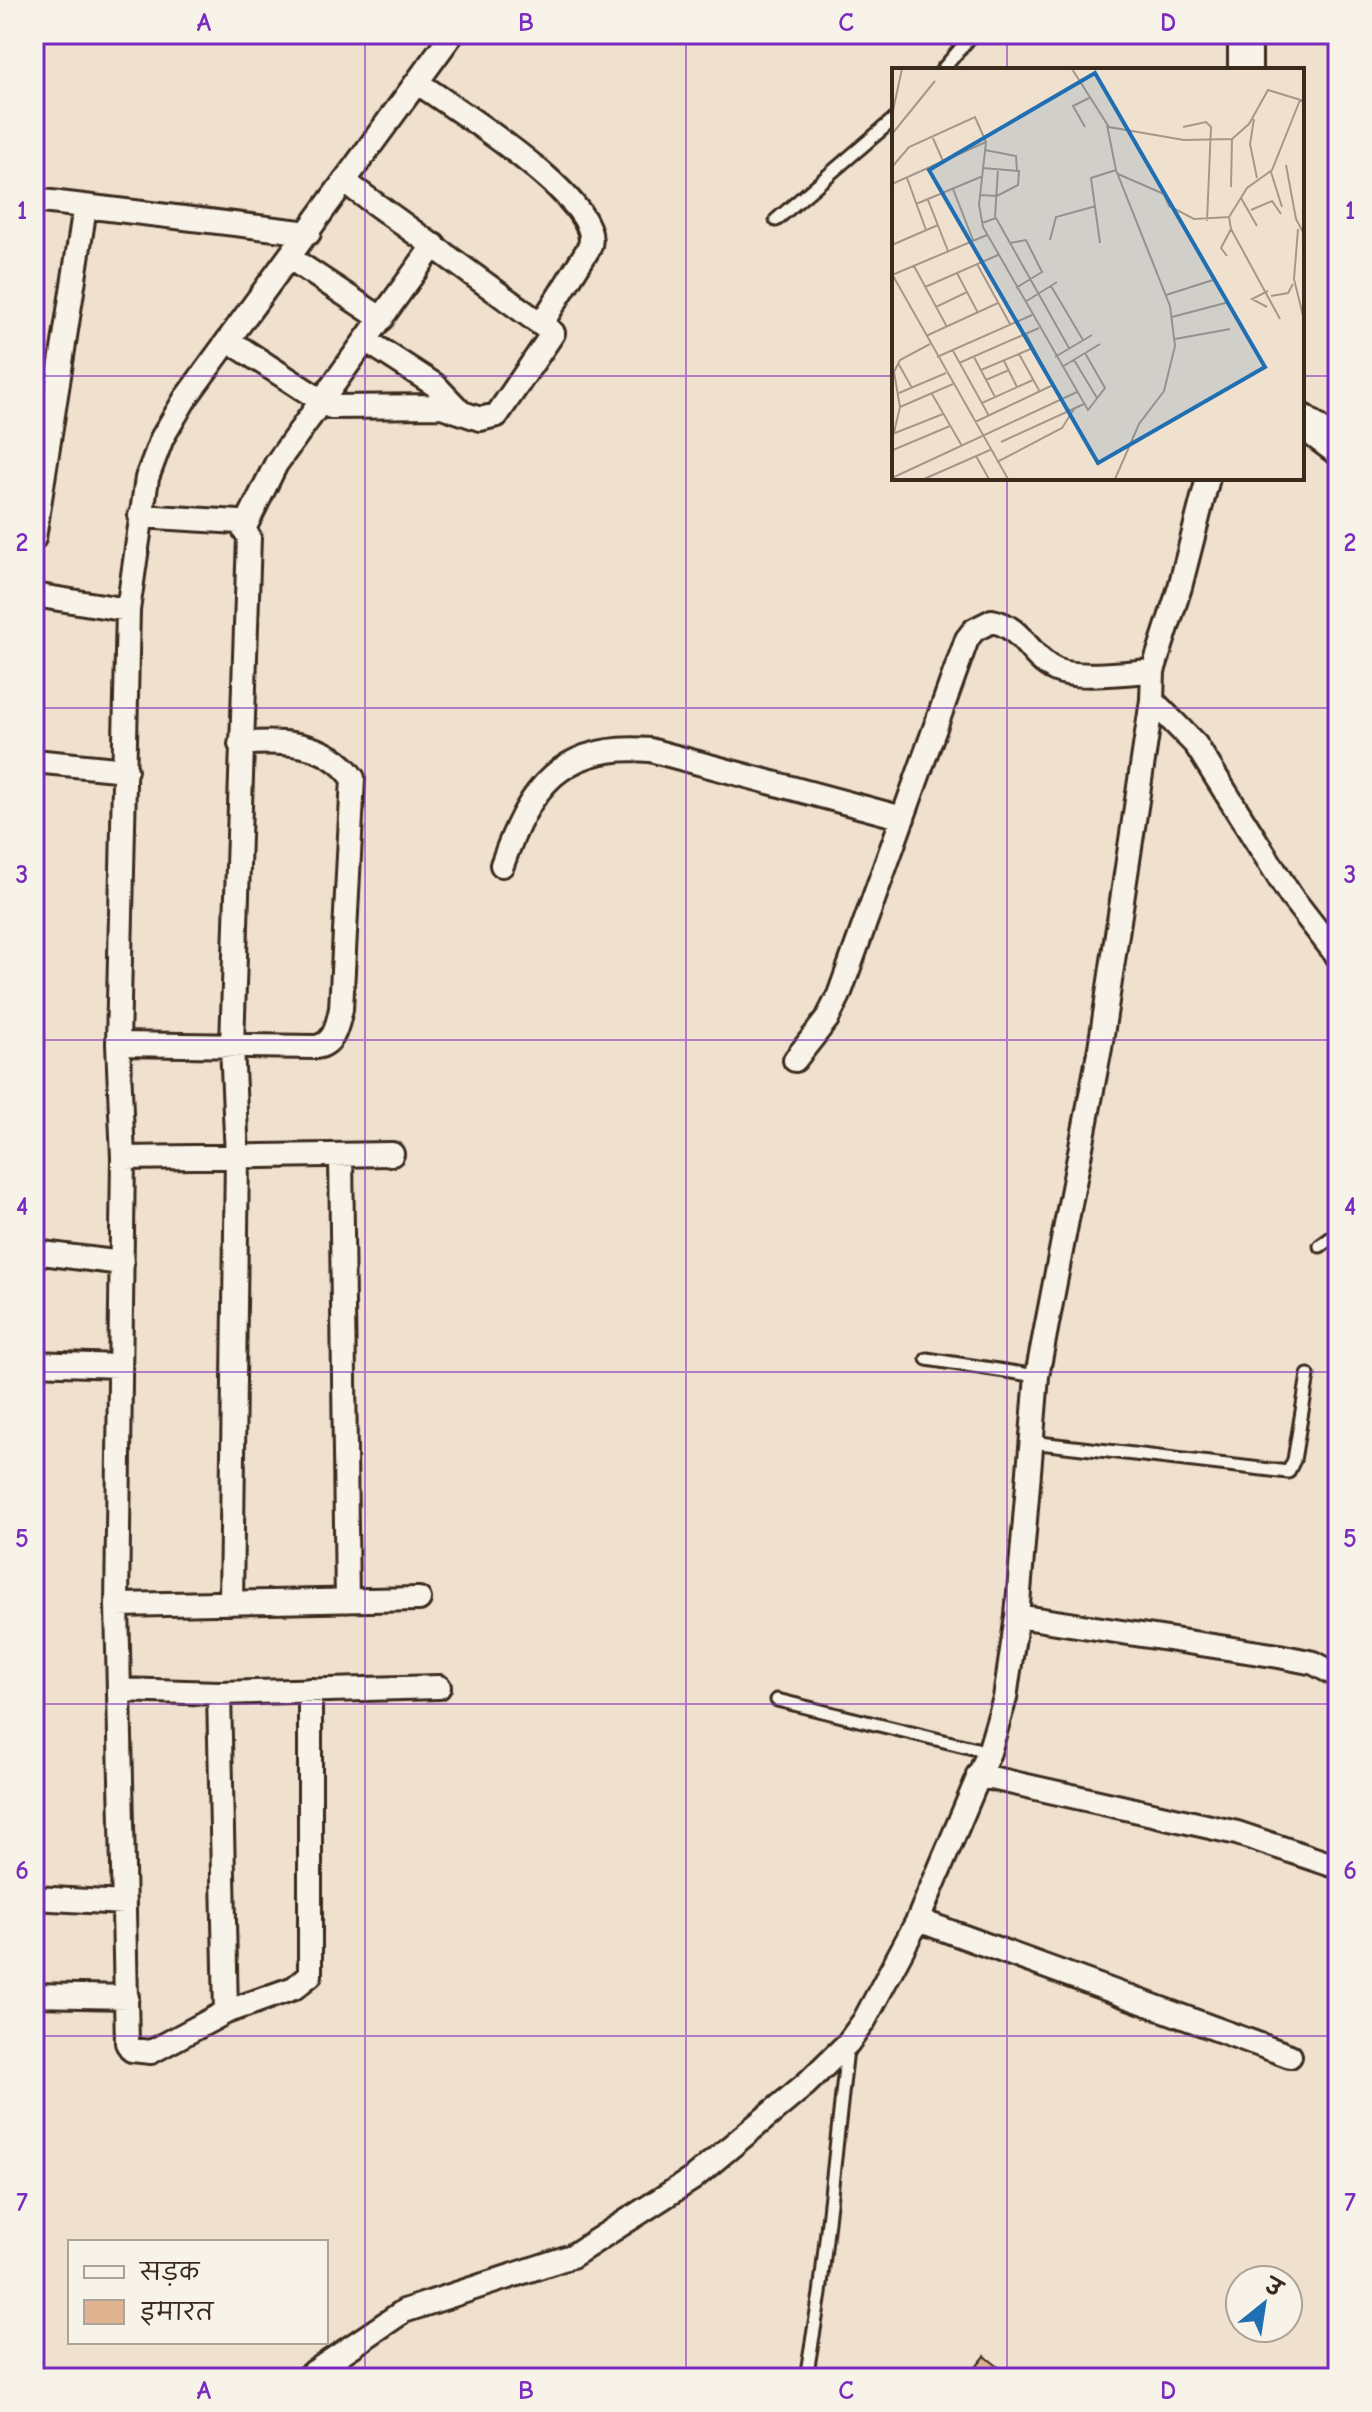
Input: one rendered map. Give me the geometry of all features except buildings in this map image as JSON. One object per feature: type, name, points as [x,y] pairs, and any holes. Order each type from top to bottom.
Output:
[{"type":"main road","points":[[1245,34],[1245,68]]},
{"type":"main road","points":[[1304,422],[1338,448]]},
{"type":"street","points":[[310,1690],[310,1975],[294,1988],[226,2012],[151,2052],[132,2050],[127,2043],[117,1605],[123,1158],[118,1044],[128,610],[140,516],[147,478],[162,438],[228,340],[452,34]]},
{"type":"street","points":[[418,83],[538,170],[567,195],[590,225],[592,241],[589,248],[542,323]]},
{"type":"street","points":[[228,340],[321,402],[347,409],[433,406],[458,409],[480,419],[497,415],[553,333],[345,182]]},
{"type":"street","points":[[34,200],[309,233]]},
{"type":"street","points":[[34,538],[85,207]]},
{"type":"street","points":[[245,527],[276,464],[434,245]]},
{"type":"street","points":[[290,258],[382,319]]},
{"type":"street","points":[[367,341],[435,385],[458,409]]},
{"type":"street","points":[[305,2378],[404,2311],[542,2268],[616,2231],[692,2179],[817,2074],[848,2043],[864,2021],[918,1920],[989,1752],[1005,1698],[1017,1616],[1037,1376],[1100,1048],[1152,700],[1153,671],[1180,587],[1207,480]]},
{"type":"street","points":[[140,516],[239,522],[249,537],[232,1045],[237,1157],[231,1603]]},
{"type":"street","points":[[34,595],[128,610]]},
{"type":"street","points":[[795,1060],[834,1007],[967,639],[981,625],[992,621],[1016,630],[1046,663],[1067,673],[1153,671]]},
{"type":"street","points":[[1152,700],[1196,745],[1290,895],[1338,957]]},
{"type":"street","points":[[118,1044],[322,1046],[333,1035],[341,1009],[355,788],[348,771],[304,745],[276,741],[240,744]]},
{"type":"street","points":[[502,865],[516,824],[540,788],[588,754],[615,747],[650,750],[903,818]]},
{"type":"street","points":[[34,761],[126,770]]},
{"type":"street","points":[[123,1158],[392,1154]]},
{"type":"street","points":[[341,1157],[347,1601]]},
{"type":"street","points":[[34,1252],[122,1263]]},
{"type":"street","points":[[34,1363],[118,1366]]},
{"type":"street","points":[[117,1605],[419,1599]]},
{"type":"street","points":[[1017,1616],[1279,1656],[1314,1663],[1338,1676]]},
{"type":"street","points":[[120,1690],[219,1693],[439,1687]]},
{"type":"street","points":[[219,1693],[226,2012]]},
{"type":"street","points":[[978,1775],[1237,1833],[1338,1867]]},
{"type":"street","points":[[34,1898],[124,1903]]},
{"type":"street","points":[[918,1920],[1290,2056]]},
{"type":"street","points":[[37,1997],[127,1997]]},
{"type":"lane","points":[[944,68],[973,34]]},
{"type":"lane","points":[[776,220],[892,121]]},
{"type":"lane","points":[[1320,1246],[1338,1233]]},
{"type":"lane","points":[[927,1359],[1037,1376]]},
{"type":"lane","points":[[1031,1442],[1288,1472],[1294,1460],[1308,1375]]},
{"type":"lane","points":[[777,1700],[989,1752]]},
{"type":"lane","points":[[806,2378],[820,2294],[848,2043]]}]
